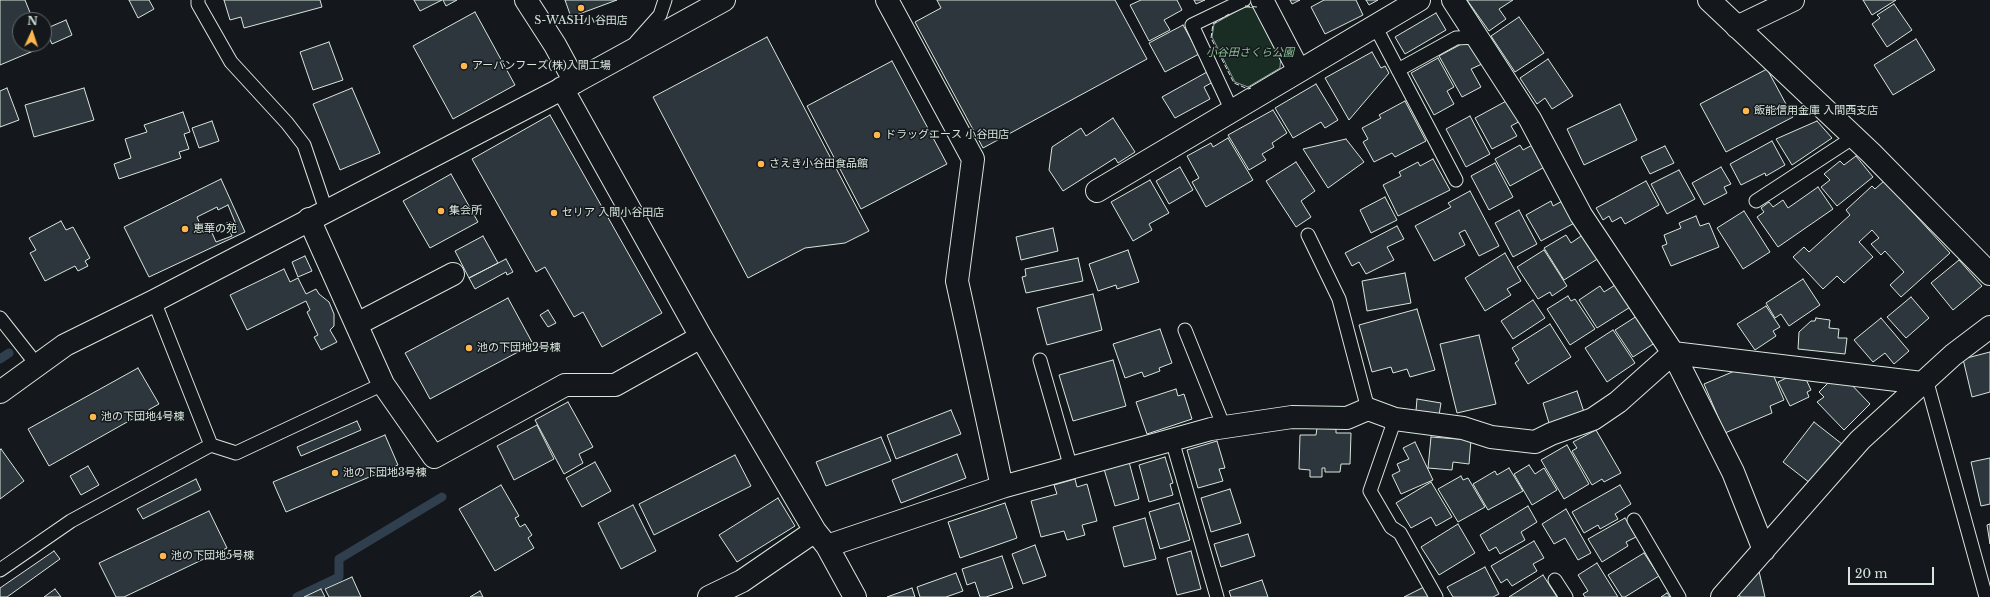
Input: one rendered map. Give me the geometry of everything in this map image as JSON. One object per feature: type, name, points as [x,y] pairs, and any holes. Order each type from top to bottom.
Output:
[{"type":"street","points":[[0,392],[66,345],[569,85],[724,0]]},
{"type":"street","points":[[887,0],[973,159],[957,281],[1002,487]]},
{"type":"street","points":[[1262,0],[1299,71]]},
{"type":"street","points":[[1097,191],[1419,0]]},
{"type":"street","points":[[1453,0],[1530,119],[1581,215],[1673,353],[1733,472],[1764,550]]},
{"type":"street","points":[[1709,0],[1854,137],[1990,274]]},
{"type":"street","points":[[1737,27],[1793,0]]},
{"type":"street","points":[[529,2],[569,85],[700,337],[855,597]]},
{"type":"street","points":[[318,215],[357,324],[383,384],[434,457],[565,385],[614,385],[700,337]]},
{"type":"street","points":[[357,324],[453,274]]},
{"type":"street","points":[[1722,597],[1860,440],[1952,355],[1990,327]]},
{"type":"street","points":[[709,597],[821,539],[1211,429],[1292,417],[1347,418],[1368,409],[1395,419],[1463,428],[1492,437],[1535,442],[1551,434],[1593,418],[1618,402],[1673,353],[1924,381]]},
{"type":"lane","points":[[198,0],[198,4],[231,62],[287,123],[304,146],[318,215]]},
{"type":"lane","points":[[626,54],[660,15],[665,0]]},
{"type":"lane","points":[[1232,111],[1192,25],[1244,0]]},
{"type":"lane","points":[[1375,26],[1456,180]]},
{"type":"lane","points":[[1398,70],[1456,38],[1477,37]]},
{"type":"lane","points":[[1756,200],[1854,137]]},
{"type":"lane","points":[[1308,235],[1339,299],[1368,409]]},
{"type":"lane","points":[[154,300],[211,445]]},
{"type":"lane","points":[[0,318],[37,365]]},
{"type":"lane","points":[[1185,330],[1224,427]]},
{"type":"lane","points":[[1040,360],[1071,468]]},
{"type":"lane","points":[[1924,381],[1986,597]]},
{"type":"lane","points":[[0,570],[71,521],[211,445],[236,453],[383,384]]},
{"type":"lane","points":[[1395,419],[1370,491],[1391,527],[1400,533],[1436,597]]},
{"type":"lane","points":[[1172,440],[1217,597]]},
{"type":"lane","points":[[1634,520],[1679,597]]},
{"type":"lane","points":[[1555,580],[1566,597]]},
{"type":"green space","name":"小谷田さくら公園","points":[[1244,7],[1257,8],[1281,53],[1280,68],[1248,87],[1235,82],[1212,37],[1214,24]]},
{"type":"building","points":[[0,0],[25,0],[30,12],[12,12],[12,52],[31,52],[0,65]]},
{"type":"building","points":[[129,0],[149,0],[154,9],[138,18]]},
{"type":"building","points":[[224,0],[320,0],[322,7],[244,28],[241,17],[230,20]]},
{"type":"building","points":[[414,0],[442,0],[420,11]]},
{"type":"building","points":[[443,0],[457,0],[446,6]]},
{"type":"building","name":"S-WASH小谷田店","points":[[565,0],[617,0],[571,17]]},
{"type":"building","points":[[937,0],[1115,0],[1147,59],[983,148],[915,22],[941,8]]},
{"type":"building","points":[[1141,0],[1177,0],[1182,10],[1164,20],[1170,30],[1149,41],[1130,5]]},
{"type":"building","points":[[1194,0],[1205,0],[1196,4]]},
{"type":"building","points":[[1290,0],[1300,0],[1292,4]]},
{"type":"building","points":[[1324,0],[1356,0],[1363,15],[1325,34],[1311,7]]},
{"type":"building","points":[[1366,0],[1378,0],[1369,5]]},
{"type":"building","points":[[1467,0],[1513,0],[1499,9],[1506,19],[1489,31]]},
{"type":"building","points":[[1863,0],[1896,0],[1872,15]]},
{"type":"building","points":[[1894,4],[1912,30],[1887,47],[1872,24],[1880,18],[1877,15]]},
{"type":"building","name":"アーバンフーズ(株)入間工場","points":[[475,12],[515,85],[453,119],[413,46]]},
{"type":"building","points":[[1436,13],[1446,30],[1405,54],[1395,37]]},
{"type":"building","points":[[1519,17],[1544,53],[1515,72],[1491,36]]},
{"type":"building","points":[[66,20],[72,35],[52,44],[52,26]]},
{"type":"building","points":[[1183,25],[1199,54],[1165,72],[1149,43]]},
{"type":"building","name":"さえき小谷田食品館","points":[[767,37],[869,231],[845,243],[805,248],[748,278],[653,97]]},
{"type":"building","points":[[1916,39],[1935,70],[1893,95],[1874,65]]},
{"type":"building","points":[[1469,40],[1482,64],[1471,69],[1481,87],[1462,97],[1439,56]]},
{"type":"building","points":[[329,42],[343,80],[313,90],[300,52]]},
{"type":"building","points":[[1372,52],[1381,68],[1385,66],[1389,73],[1349,120],[1325,78]]},
{"type":"building","points":[[1438,58],[1454,87],[1447,91],[1454,104],[1434,115],[1411,73]]},
{"type":"building","points":[[1548,59],[1573,96],[1552,109],[1545,98],[1537,104],[1520,78]]},
{"type":"building","name":"ドラッグエース 小谷田店","points":[[892,61],[947,164],[861,209],[807,106]]},
{"type":"building","name":"飯能信用金庫 入間西支店","points":[[1767,69],[1793,117],[1726,152],[1700,104]]},
{"type":"building","points":[[1207,72],[1213,82],[1204,87],[1210,99],[1175,118],[1162,97]]},
{"type":"building","points":[[1316,84],[1338,120],[1325,128],[1321,122],[1293,138],[1275,108]]},
{"type":"building","points":[[7,88],[19,120],[0,127],[0,91]]},
{"type":"building","points":[[84,88],[94,120],[34,137],[25,105]]},
{"type":"building","points":[[352,88],[380,153],[340,170],[313,104]]},
{"type":"building","points":[[1510,99],[1522,120],[1511,126],[1517,136],[1492,149],[1475,118]]},
{"type":"building","points":[[1405,101],[1426,141],[1395,157],[1392,153],[1374,162],[1363,142],[1368,139],[1362,128],[1381,118],[1379,115]]},
{"type":"building","points":[[1620,104],[1637,140],[1584,165],[1567,129]]},
{"type":"building","points":[[1273,110],[1287,133],[1272,143],[1274,147],[1262,154],[1266,160],[1249,170],[1228,135]]},
{"type":"building","points":[[183,112],[190,132],[184,134],[189,149],[179,152],[181,158],[119,179],[114,164],[131,158],[125,139],[147,132],[144,125]]},
{"type":"building","name":"セリア 入間小谷田店","points":[[550,115],[662,313],[602,347],[583,312],[574,317],[545,267],[536,272],[472,159]]},
{"type":"building","points":[[1470,116],[1490,154],[1466,167],[1446,129]]},
{"type":"building","points":[[1113,118],[1135,152],[1118,163],[1115,158],[1063,191],[1049,170],[1052,147],[1081,128],[1086,136]]},
{"type":"building","points":[[212,121],[219,141],[199,148],[192,128]]},
{"type":"building","points":[[1817,121],[1832,138],[1792,165],[1776,139]]},
{"type":"building","points":[[1228,138],[1253,180],[1206,207],[1192,182],[1199,178],[1187,156],[1211,143],[1213,147]]},
{"type":"building","points":[[1346,139],[1364,162],[1328,188],[1303,149]]},
{"type":"building","points":[[1772,141],[1785,165],[1766,176],[1765,173],[1741,185],[1730,164]]},
{"type":"building","points":[[1538,142],[1550,164],[1510,186],[1495,159],[1520,145],[1523,150]]},
{"type":"building","points":[[1665,146],[1674,163],[1650,174],[1641,157]]},
{"type":"building","points":[[1856,156],[1873,177],[1837,206],[1821,187],[1830,180],[1824,174],[1840,161],[1844,165]]},
{"type":"building","points":[[1433,159],[1450,190],[1398,216],[1383,185],[1401,176],[1399,172],[1418,162],[1420,166]]},
{"type":"building","points":[[1296,162],[1315,191],[1301,201],[1311,217],[1296,227],[1266,181]]},
{"type":"building","points":[[1495,163],[1513,197],[1489,210],[1471,176]]},
{"type":"building","points":[[1180,167],[1193,190],[1169,204],[1156,181]]},
{"type":"building","points":[[1721,167],[1731,184],[1724,187],[1727,193],[1704,205],[1692,183]]},
{"type":"building","points":[[1679,170],[1695,199],[1667,214],[1651,184]]},
{"type":"building","name":"集会所","points":[[451,174],[478,222],[430,248],[403,201]]},
{"type":"building","name":"恵華の苑","points":[[221,179],[245,232],[149,277],[124,227]]},
{"type":"building","points":[[1150,180],[1169,213],[1149,224],[1152,230],[1133,241],[1111,202]]},
{"type":"building","points":[[1646,181],[1659,205],[1625,224],[1621,217],[1612,222],[1609,216],[1603,220],[1596,208]]},
{"type":"building","points":[[1884,181],[1950,253],[1901,297],[1890,285],[1904,272],[1885,251],[1881,255],[1871,244],[1879,238],[1872,230],[1859,242],[1873,257],[1844,283],[1837,276],[1823,289],[1793,257],[1804,247],[1809,252],[1850,215],[1846,210],[1872,186],[1875,189]]},
{"type":"building","points":[[1818,187],[1833,209],[1778,247],[1757,217],[1764,212],[1761,208],[1769,202],[1773,207],[1783,200],[1788,208]]},
{"type":"building","points":[[1470,191],[1499,246],[1479,256],[1465,230],[1459,233],[1465,245],[1434,261],[1415,226],[1451,207],[1448,203]]},
{"type":"building","points":[[1385,197],[1397,220],[1371,233],[1360,210]]},
{"type":"building","points":[[1568,198],[1580,220],[1541,241],[1526,215],[1551,201],[1553,206]]},
{"type":"building","points":[[228,205],[237,227],[234,229],[231,222],[226,223],[232,236],[216,242],[209,226],[202,229],[197,217],[217,207],[218,210]]},
{"type":"building","points":[[1519,210],[1537,244],[1513,257],[1495,223]]},
{"type":"building","points":[[1744,211],[1770,252],[1743,269],[1717,228]]},
{"type":"building","points":[[1696,216],[1700,226],[1709,223],[1719,247],[1671,266],[1662,246],[1667,244],[1664,235],[1681,228],[1679,223]]},
{"type":"building","points":[[61,221],[66,230],[73,227],[90,258],[85,261],[88,266],[78,271],[75,266],[45,281],[30,253],[36,250],[29,238]]},
{"type":"building","points":[[1397,226],[1404,239],[1387,247],[1394,260],[1366,274],[1359,262],[1352,266],[1345,253]]},
{"type":"building","points":[[1053,228],[1058,251],[1021,260],[1016,237]]},
{"type":"building","points":[[1584,234],[1599,258],[1564,280],[1544,248],[1566,235],[1571,243]]},
{"type":"building","points":[[483,236],[498,263],[469,278],[455,251]]},
{"type":"building","points":[[1128,250],[1139,282],[1117,289],[1116,285],[1098,291],[1089,264]]},
{"type":"building","points":[[1544,250],[1567,286],[1552,296],[1550,292],[1538,299],[1517,267]]},
{"type":"building","points":[[1505,253],[1521,281],[1507,289],[1511,295],[1485,311],[1465,278]]},
{"type":"building","points":[[305,256],[312,271],[298,277],[292,262]]},
{"type":"building","points":[[1078,258],[1083,281],[1026,293],[1022,277],[1026,276],[1025,269]]},
{"type":"building","points":[[506,259],[513,272],[507,275],[506,272],[475,289],[469,278]]},
{"type":"building","points":[[1959,260],[1982,286],[1953,310],[1931,283]]},
{"type":"building","points":[[284,269],[290,282],[298,278],[306,294],[316,289],[319,294],[329,302],[334,314],[334,326],[330,330],[337,342],[321,350],[314,337],[318,335],[307,312],[310,310],[306,301],[247,330],[230,295]]},
{"type":"building","points":[[1405,273],[1411,303],[1367,311],[1362,281]]},
{"type":"building","points":[[1803,279],[1820,305],[1789,326],[1781,314],[1775,318],[1766,303]]},
{"type":"building","points":[[1620,282],[1635,304],[1597,328],[1579,300],[1600,286],[1604,292]]},
{"type":"building","points":[[1093,294],[1102,330],[1047,345],[1037,308]]},
{"type":"building","points":[[1568,296],[1571,301],[1575,299],[1595,329],[1570,345],[1547,309]]},
{"type":"building","points":[[1911,297],[1929,318],[1906,338],[1887,317]]},
{"type":"building","name":"池の下団地2号棟","points":[[508,298],[533,344],[430,399],[405,353]]},
{"type":"building","points":[[1533,300],[1545,318],[1513,339],[1501,321]]},
{"type":"building","points":[[1766,306],[1780,327],[1773,331],[1776,336],[1755,350],[1737,324]]},
{"type":"building","points":[[1417,309],[1435,370],[1410,377],[1407,369],[1393,373],[1391,367],[1372,372],[1359,325]]},
{"type":"building","points":[[548,310],[556,323],[548,327],[540,315]]},
{"type":"building","points":[[1637,316],[1661,339],[1633,357],[1615,330]]},
{"type":"building","points":[[1816,318],[1830,320],[1829,328],[1839,329],[1838,338],[1847,338],[1845,354],[1798,349],[1799,332],[1811,321],[1815,321]]},
{"type":"building","points":[[1881,318],[1909,351],[1894,364],[1885,353],[1873,362],[1854,340]]},
{"type":"building","points":[[1550,324],[1571,357],[1528,384],[1515,363],[1519,360],[1512,348]]},
{"type":"building","points":[[1160,329],[1172,363],[1159,368],[1160,371],[1144,377],[1142,372],[1125,378],[1113,344]]},
{"type":"building","points":[[1613,330],[1635,363],[1607,382],[1585,348]]},
{"type":"building","points":[[1479,335],[1496,404],[1457,413],[1440,344]]},
{"type":"building","points":[[1990,352],[1990,392],[1972,397],[1963,359]]},
{"type":"building","points":[[1113,360],[1126,406],[1073,421],[1059,375]]},
{"type":"building","points":[[1744,367],[1772,372],[1784,400],[1770,406],[1772,413],[1725,433],[1704,384]]},
{"type":"building","name":"池の下団地4号棟","points":[[138,368],[159,404],[49,466],[28,429]]},
{"type":"building","points":[[1799,372],[1805,377],[1811,390],[1807,392],[1809,397],[1790,406],[1778,382]]},
{"type":"building","points":[[1834,377],[1846,379],[1870,404],[1844,430],[1817,402],[1824,397],[1819,392]]},
{"type":"building","points":[[1176,389],[1178,396],[1184,394],[1192,419],[1147,434],[1136,402]]},
{"type":"building","points":[[1577,391],[1584,412],[1549,423],[1543,403]]},
{"type":"building","points":[[1417,399],[1441,403],[1439,415],[1416,411]]},
{"type":"building","points":[[568,402],[593,447],[579,454],[583,463],[564,474],[535,420]]},
{"type":"building","points":[[951,410],[961,434],[896,459],[887,435]]},
{"type":"building","points":[[357,421],[361,430],[301,456],[297,447]]},
{"type":"building","points":[[1814,422],[1842,444],[1810,483],[1783,462]]},
{"type":"building","points":[[537,425],[554,459],[514,480],[497,446]]},
{"type":"building","points":[[1317,428],[1336,429],[1336,433],[1351,433],[1350,464],[1341,464],[1340,472],[1325,472],[1325,468],[1322,468],[1322,477],[1310,477],[1310,470],[1299,469],[1300,435],[1316,435]]},
{"type":"building","points":[[1596,430],[1621,473],[1604,482],[1602,479],[1592,485],[1572,451],[1577,448],[1573,442]]},
{"type":"building","name":"池の下団地3号棟","points":[[385,435],[398,465],[286,512],[273,482]]},
{"type":"building","points":[[881,437],[891,461],[826,486],[816,462]]},
{"type":"building","points":[[1431,437],[1471,440],[1469,464],[1453,462],[1452,470],[1428,468]]},
{"type":"building","points":[[1217,441],[1225,468],[1219,469],[1223,481],[1198,488],[1187,450]]},
{"type":"building","points":[[1415,442],[1433,480],[1401,494],[1392,475],[1400,471],[1397,464],[1409,459],[1403,448]]},
{"type":"building","points":[[1567,445],[1589,484],[1564,499],[1541,460]]},
{"type":"building","points":[[1,449],[24,481],[0,499],[0,450]]},
{"type":"building","points":[[957,454],[966,478],[901,503],[892,480]]},
{"type":"building","points":[[735,455],[751,486],[654,535],[639,504]]},
{"type":"building","points":[[1165,457],[1173,483],[1170,484],[1173,495],[1149,502],[1139,465]]},
{"type":"building","points":[[1990,458],[1990,504],[1981,506],[1971,462]]},
{"type":"building","points":[[595,462],[611,491],[582,507],[566,478]]},
{"type":"building","points":[[1129,462],[1139,499],[1115,506],[1104,469]]},
{"type":"building","points":[[1529,465],[1535,474],[1544,468],[1557,490],[1532,505],[1514,474]]},
{"type":"building","points":[[88,466],[99,485],[81,495],[70,476]]},
{"type":"building","points":[[1509,468],[1523,491],[1488,510],[1473,484],[1495,471],[1497,475]]},
{"type":"building","points":[[1461,476],[1463,480],[1468,478],[1485,507],[1458,522],[1438,489]]},
{"type":"building","points":[[196,479],[201,490],[143,519],[137,509]]},
{"type":"building","points":[[1075,479],[1077,487],[1087,484],[1097,521],[1082,525],[1085,535],[1067,540],[1064,531],[1041,537],[1031,501],[1057,494],[1054,485]]},
{"type":"building","points":[[1431,482],[1452,517],[1436,526],[1431,517],[1411,528],[1396,503]]},
{"type":"building","points":[[501,485],[519,516],[515,518],[520,527],[525,524],[532,535],[528,538],[534,548],[495,571],[459,509]]},
{"type":"building","points":[[1620,485],[1631,504],[1615,514],[1618,519],[1600,529],[1598,525],[1584,533],[1572,512]]},
{"type":"building","points":[[1230,489],[1241,523],[1211,532],[1201,498]]},
{"type":"building","points":[[778,498],[795,526],[737,562],[719,535]]},
{"type":"building","points":[[1005,503],[1017,538],[960,558],[948,522]]},
{"type":"building","points":[[1179,503],[1190,540],[1160,549],[1149,512]]},
{"type":"building","points":[[633,505],[656,551],[621,569],[598,523]]},
{"type":"building","points":[[1528,506],[1537,522],[1521,532],[1525,540],[1500,554],[1496,547],[1489,551],[1480,535]]},
{"type":"building","points":[[1566,509],[1591,553],[1578,560],[1565,538],[1554,544],[1542,524]]},
{"type":"building","name":"池の下団地5号棟","points":[[209,511],[227,548],[124,597],[116,597],[99,563]]},
{"type":"building","points":[[1145,518],[1156,559],[1124,567],[1113,527]]},
{"type":"building","points":[[1625,518],[1636,537],[1626,542],[1628,546],[1602,562],[1588,539]]},
{"type":"building","points":[[1458,524],[1475,553],[1439,575],[1421,547]]},
{"type":"building","points":[[1990,524],[1990,544],[1987,525]]},
{"type":"building","points":[[1248,534],[1255,556],[1221,567],[1214,544]]},
{"type":"building","points":[[1534,541],[1544,558],[1533,564],[1537,571],[1512,586],[1507,579],[1501,583],[1491,566]]},
{"type":"building","points":[[1035,545],[1046,576],[1023,584],[1012,554]]},
{"type":"building","points":[[54,551],[60,559],[7,597],[0,597],[0,588]]},
{"type":"building","points":[[1191,551],[1201,589],[1177,595],[1167,558]]},
{"type":"building","points":[[1644,553],[1659,576],[1625,597],[1622,597],[1608,575]]},
{"type":"building","points":[[1002,556],[1013,588],[986,597],[980,597],[975,582],[967,585],[962,569]]},
{"type":"building","points":[[1597,563],[1618,597],[1585,597],[1583,594],[1588,591],[1578,575]]},
{"type":"building","points":[[1485,567],[1499,594],[1493,597],[1453,597],[1447,587]]},
{"type":"building","points":[[1758,567],[1765,597],[1740,597],[1738,587]]},
{"type":"building","points":[[956,573],[963,591],[946,597],[920,597],[917,587]]},
{"type":"building","points":[[1543,575],[1557,597],[1509,597]]},
{"type":"building","points":[[352,577],[361,597],[329,597],[325,589]]},
{"type":"building","points":[[1262,580],[1268,597],[1231,597],[1229,591]]},
{"type":"building","points":[[1426,586],[1432,597],[1404,597]]},
{"type":"building","points":[[912,588],[915,597],[887,597]]},
{"type":"building","points":[[55,589],[61,597],[44,597]]},
{"type":"building","points":[[321,589],[325,597],[304,597]]},
{"type":"building","points":[[480,591],[483,597],[470,597]]},
{"type":"building","points":[[1667,593],[1670,597],[1661,597]]},
{"type":"waterway","points":[[0,359],[9,353]]},
{"type":"waterway","points":[[297,597],[339,577],[339,559],[442,497]]},
{"type":"fence","points":[[1245,6],[1257,7]]},
{"type":"fence","points":[[1229,14],[1213,24],[1211,38],[1234,83],[1248,89],[1251,88]]},
{"type":"place","name":"S-WASH小谷田店","points":[[581,8]]},
{"type":"place","name":"アーバンフーズ(株)入間工場","points":[[464,66]]},
{"type":"place","name":"飯能信用金庫 入間西支店","points":[[1746,111]]},
{"type":"place","name":"ドラッグエース 小谷田店","points":[[877,135]]},
{"type":"place","name":"さえき小谷田食品館","points":[[761,164]]},
{"type":"place","name":"集会所","points":[[441,211]]},
{"type":"place","name":"セリア 入間小谷田店","points":[[554,213]]},
{"type":"place","name":"恵華の苑","points":[[185,229]]},
{"type":"place","name":"池の下団地2号棟","points":[[469,348]]},
{"type":"place","name":"池の下団地4号棟","points":[[93,417]]},
{"type":"place","name":"池の下団地3号棟","points":[[335,473]]},
{"type":"place","name":"池の下団地5号棟","points":[[163,556]]}]
